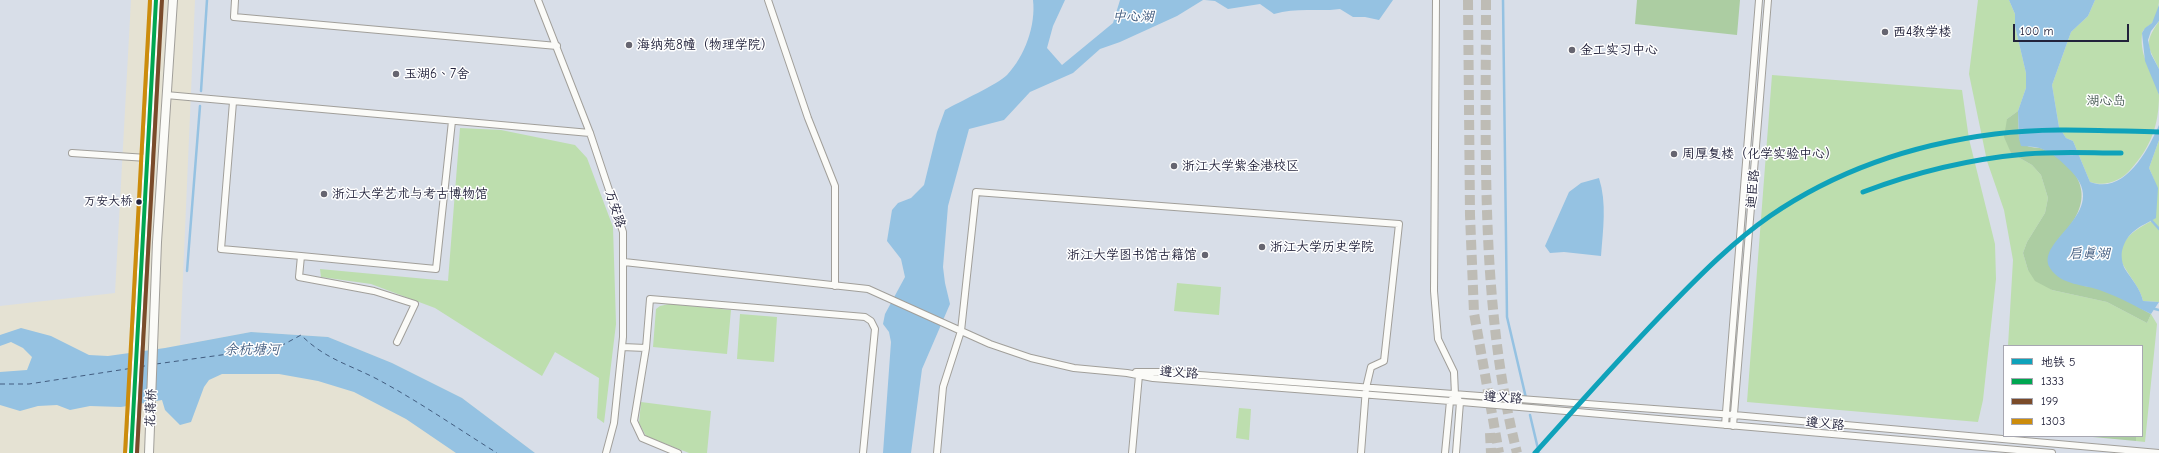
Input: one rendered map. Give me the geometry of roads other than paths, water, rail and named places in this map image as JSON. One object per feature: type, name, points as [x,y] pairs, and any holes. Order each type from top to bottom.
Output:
[{"type":"main road","name":"花蒋桥","points":[[131,453],[156,0]]},
{"type":"main road","name":"花蒋桥","points":[[149,453],[157,242],[173,0]]},
{"type":"street","points":[[235,0],[234,17],[557,46]]},
{"type":"street","name":"万安路","points":[[538,0],[590,133],[623,232],[624,262],[622,347],[614,423],[606,453]]},
{"type":"street","points":[[768,0],[808,118],[835,186],[835,286]]},
{"type":"street","points":[[1436,0],[1434,291],[1438,339],[1454,372],[1455,395],[1460,402],[1456,453]]},
{"type":"street","name":"迪臣路","points":[[1725,425],[1759,0]]},
{"type":"street","name":"迪臣路","points":[[1733,426],[1768,0]]},
{"type":"street","points":[[166,95],[590,133]]},
{"type":"street","points":[[233,102],[221,249],[436,269],[452,121]]},
{"type":"street","points":[[72,153],[148,158]]},
{"type":"street","points":[[937,453],[943,387],[961,331],[976,192],[1399,224],[1384,361],[1371,367],[1366,391],[1362,453]]},
{"type":"street","points":[[301,256],[299,277],[374,291],[415,304],[397,342]]},
{"type":"street","points":[[624,262],[868,289],[961,331],[1031,358],[1074,368],[1127,373]]},
{"type":"street","points":[[678,453],[642,438],[634,421],[646,348],[650,299],[865,317],[871,321],[875,329],[863,453]]},
{"type":"street","points":[[622,347],[646,348]]},
{"type":"street","name":"遵义路","points":[[1127,373],[1153,371],[1366,391],[1460,402],[2052,453]]},
{"type":"street","name":"遵义路","points":[[1127,373],[1153,378],[1455,395],[1734,415],[2159,453]]},
{"type":"street","points":[[1132,453],[1139,375]]},
{"type":"street","points":[[1445,453],[1450,401],[1455,395]]},
{"type":"street","points":[[1826,434],[1827,424]]},
{"type":"water","name":"中心湖","points":[[1033,0],[1065,0],[1053,26],[1047,48],[1062,65],[1113,23],[1120,0],[1203,0],[1177,16],[1120,42],[1100,49],[1073,73],[1030,92],[1004,120],[969,129],[948,206],[943,267],[950,304],[922,369],[911,453],[883,453],[891,342],[889,332],[883,324],[885,314],[905,277],[901,259],[887,241],[892,210],[898,203],[911,198],[924,185],[937,132],[945,110],[1002,79],[1007,75],[1019,59],[1031,30],[1033,20]]},
{"type":"water","points":[[1205,0],[1393,0],[1379,20],[1365,17],[1353,17],[1340,9],[1299,10],[1274,14],[1260,4],[1228,9],[1215,1]]},
{"type":"water","name":"启真湖","points":[[2009,0],[2095,0],[2088,16],[2071,32],[2052,85],[2059,127],[2066,138],[2073,141],[2090,182],[2103,184],[2114,182],[2134,168],[2142,157],[2159,125],[2159,140],[2149,168],[2158,188],[2156,218],[2135,230],[2127,239],[2122,251],[2122,262],[2124,267],[2138,288],[2143,301],[2159,302],[2151,314],[2108,293],[2074,284],[2060,278],[2050,268],[2048,258],[2052,247],[2078,213],[2083,200],[2081,186],[2071,171],[2050,153],[2037,147],[2021,146],[2019,139],[2018,111],[2026,88],[2026,73],[2015,26],[2015,14]]},
{"type":"water","points":[[2159,5],[2159,21],[2151,31],[2148,40],[2151,54],[2159,69],[2159,95],[2145,61],[2142,33],[2145,28],[2152,23]]},
{"type":"water","points":[[1599,178],[1604,207],[1601,256],[1564,252],[1550,253],[1545,246],[1569,192],[1581,183]]},
{"type":"water","name":"余杭塘河","points":[[21,328],[51,336],[89,355],[108,356],[165,348],[251,332],[328,337],[392,363],[462,398],[535,453],[456,453],[406,419],[354,392],[318,381],[279,374],[222,374],[209,380],[204,387],[191,422],[180,425],[165,410],[162,400],[121,407],[90,406],[70,410],[57,405],[38,406],[20,411],[0,405],[0,372],[27,370],[32,357],[23,348],[11,342],[0,346],[0,335]]},
{"type":"waterway","points":[[201,91],[207,0]]},
{"type":"waterway","points":[[1503,0],[1507,317],[1526,398]]},
{"type":"waterway","points":[[187,271],[200,106]]},
{"type":"waterway","points":[[2152,221],[2159,229]]},
{"type":"waterway","points":[[2155,309],[2159,310]]},
{"type":"waterway","points":[[1530,415],[1539,453]]},
{"type":"tunnel","points":[[1468,0],[1470,215],[1474,313],[1499,453]]},
{"type":"tunnel","points":[[1486,0],[1486,171],[1491,285],[1505,398],[1517,453]]},
{"type":"tunnel","points":[[1490,433],[1491,453]]},
{"type":"metro line","name":"5","points":[[1535,453],[1636,341],[1719,258],[1770,216],[1822,185],[1850,172],[1907,152],[1995,134],[2077,130],[2159,132]]},
{"type":"metro line","name":"5","points":[[1863,192],[1903,178],[1943,167],[1984,159],[2038,153],[2121,153]]},
{"type":"place","name":"西4教学楼","points":[[1885,32]]},
{"type":"place","name":"海纳苑8幢（物理学院）","points":[[629,45]]},
{"type":"place","name":"金工实习中心","points":[[1572,50]]},
{"type":"place","name":"玉湖6、7舍","points":[[396,74]]},
{"type":"place","name":"周厚复楼（化学实验中心）","points":[[1674,154]]},
{"type":"place","name":"浙江大学紫金港校区","points":[[1174,166]]},
{"type":"place","name":"浙江大学艺术与考古博物馆","points":[[324,194]]},
{"type":"place","name":"万安大桥","points":[[139,202]]},
{"type":"place","name":"浙江大学历史学院","points":[[1262,247]]},
{"type":"place","name":"浙江大学图书馆古籍馆","points":[[1205,255]]},
{"type":"park label","name":"湖心岛","points":[[2106,101]]}]
